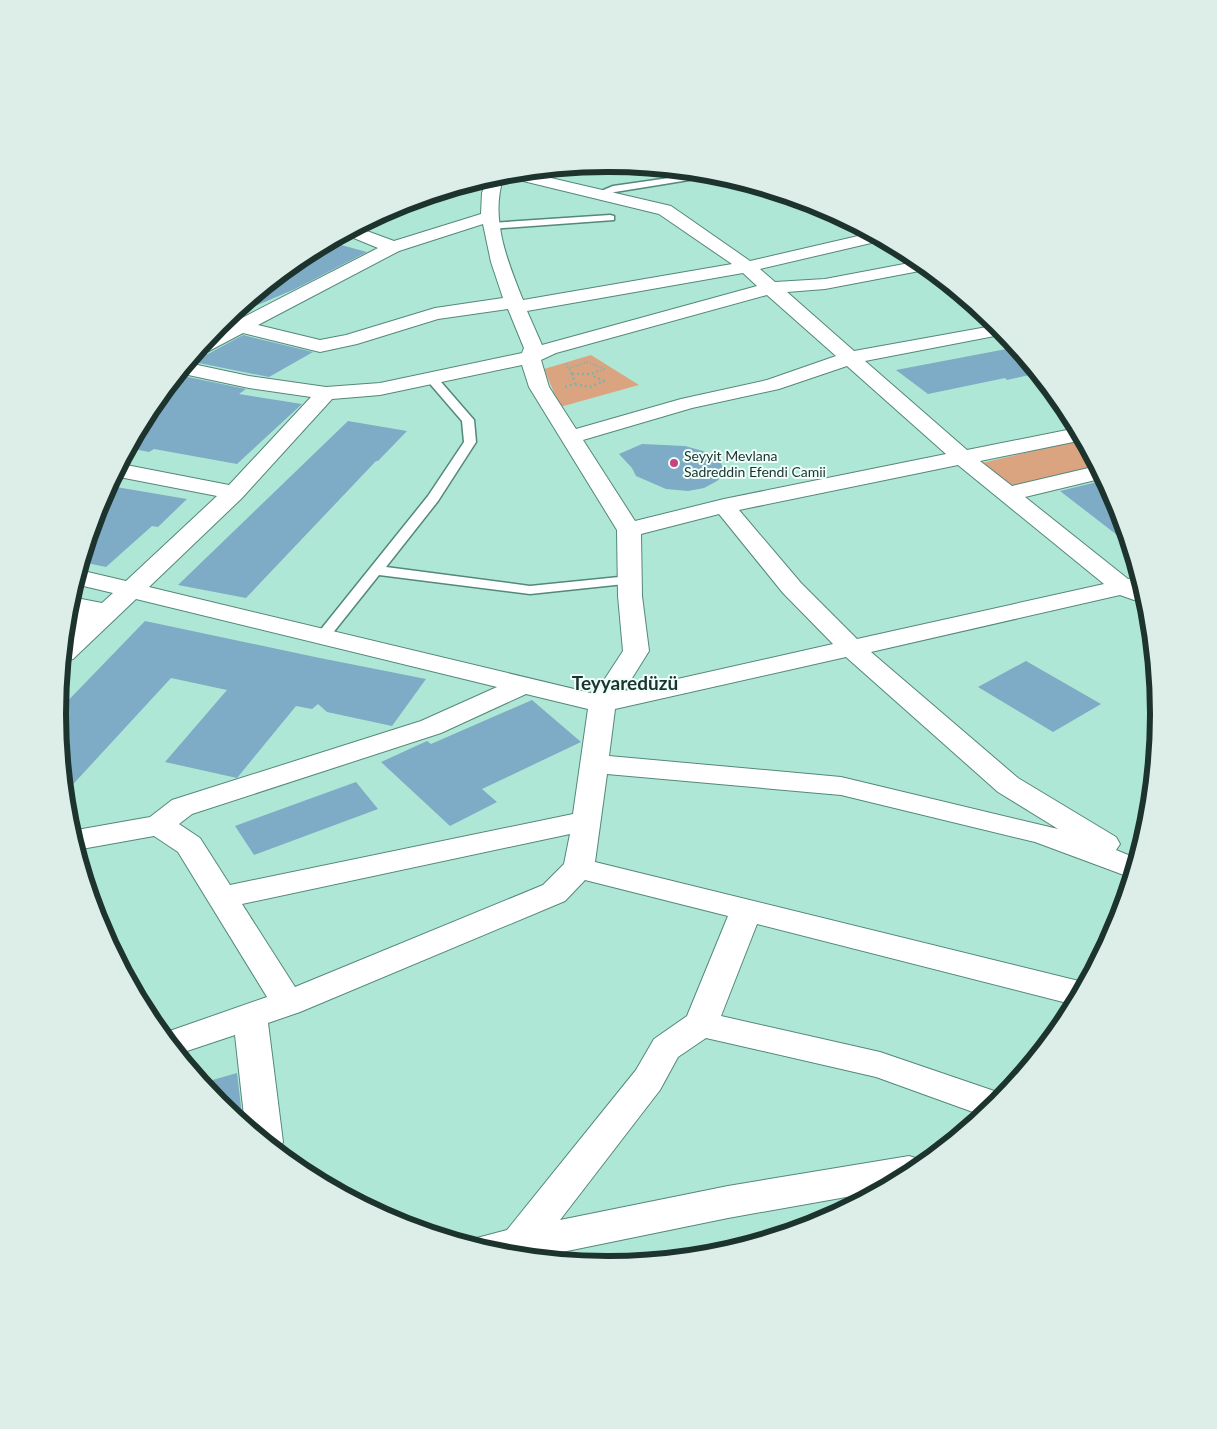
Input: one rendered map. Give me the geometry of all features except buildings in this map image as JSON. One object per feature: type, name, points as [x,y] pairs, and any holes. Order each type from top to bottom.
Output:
[{"type":"street","points":[[532,178],[665,210],[712,241],[747,267],[964,459],[1008,494],[1132,585]]},
{"type":"street","points":[[176,1042],[288,1003],[554,893],[579,868],[602,704],[636,651],[630,580],[629,530],[539,387],[530,357],[534,348],[506,283],[490,221],[495,185]]},
{"type":"street","points":[[217,339],[393,247],[490,221]]},
{"type":"street","points":[[358,234],[393,247]]},
{"type":"street","points":[[242,327],[320,346],[350,340],[435,314],[515,304],[747,267],[869,239]]},
{"type":"street","points":[[190,369],[249,382],[326,394],[380,389],[530,357],[549,349],[770,288],[825,284],[916,268]]},
{"type":"street","points":[[571,437],[688,403],[772,385],[850,358],[992,331]]},
{"type":"street","points":[[71,646],[234,493],[326,394]]},
{"type":"street","points":[[629,530],[724,506],[1073,435]]},
{"type":"street","points":[[124,471],[234,493]]},
{"type":"street","points":[[1008,494],[1094,474]]},
{"type":"street","points":[[724,506],[792,588],[851,648],[1008,785],[1131,860]]},
{"type":"street","points":[[84,579],[602,704],[1132,585]]},
{"type":"street","points":[[74,624],[96,609],[78,606]]},
{"type":"street","points":[[81,839],[159,825],[182,807],[431,726],[524,685]]},
{"type":"street","points":[[594,764],[841,786],[1043,834],[1129,866]]},
{"type":"street","points":[[222,898],[587,821]]},
{"type":"street","points":[[159,825],[189,845],[288,1003]]},
{"type":"street","points":[[579,868],[1074,992]]},
{"type":"street","points":[[504,1246],[648,1080],[666,1048],[701,1024],[747,910]]},
{"type":"street","points":[[250,1016],[264,1133]]},
{"type":"street","points":[[701,1024],[880,1065],[987,1103]]},
{"type":"street","points":[[508,1247],[728,1202],[897,1173]]},
{"type":"lane","points":[[599,194],[613,189],[687,178]]},
{"type":"lane","points":[[490,221],[610,218]]},
{"type":"lane","points":[[322,636],[433,498],[470,442],[468,420],[431,378]]},
{"type":"lane","points":[[376,570],[530,590],[630,580]]},
{"type":"path","points":[[570,368],[588,362],[605,369],[591,374],[572,374]]},
{"type":"path","points":[[575,384],[590,387],[604,381],[591,374]]},
{"type":"shaded area","points":[[591,355],[639,385],[560,407],[544,369]]},
{"type":"shaded area","points":[[1076,441],[1093,470],[1011,489],[982,463]]},
{"type":"place","name":"Seyyit Mevlana Sadreddin Efendi Camii","points":[[674,463]]},
{"type":"district","name":"Teyyaredüzü","points":[[625,682]]}]
